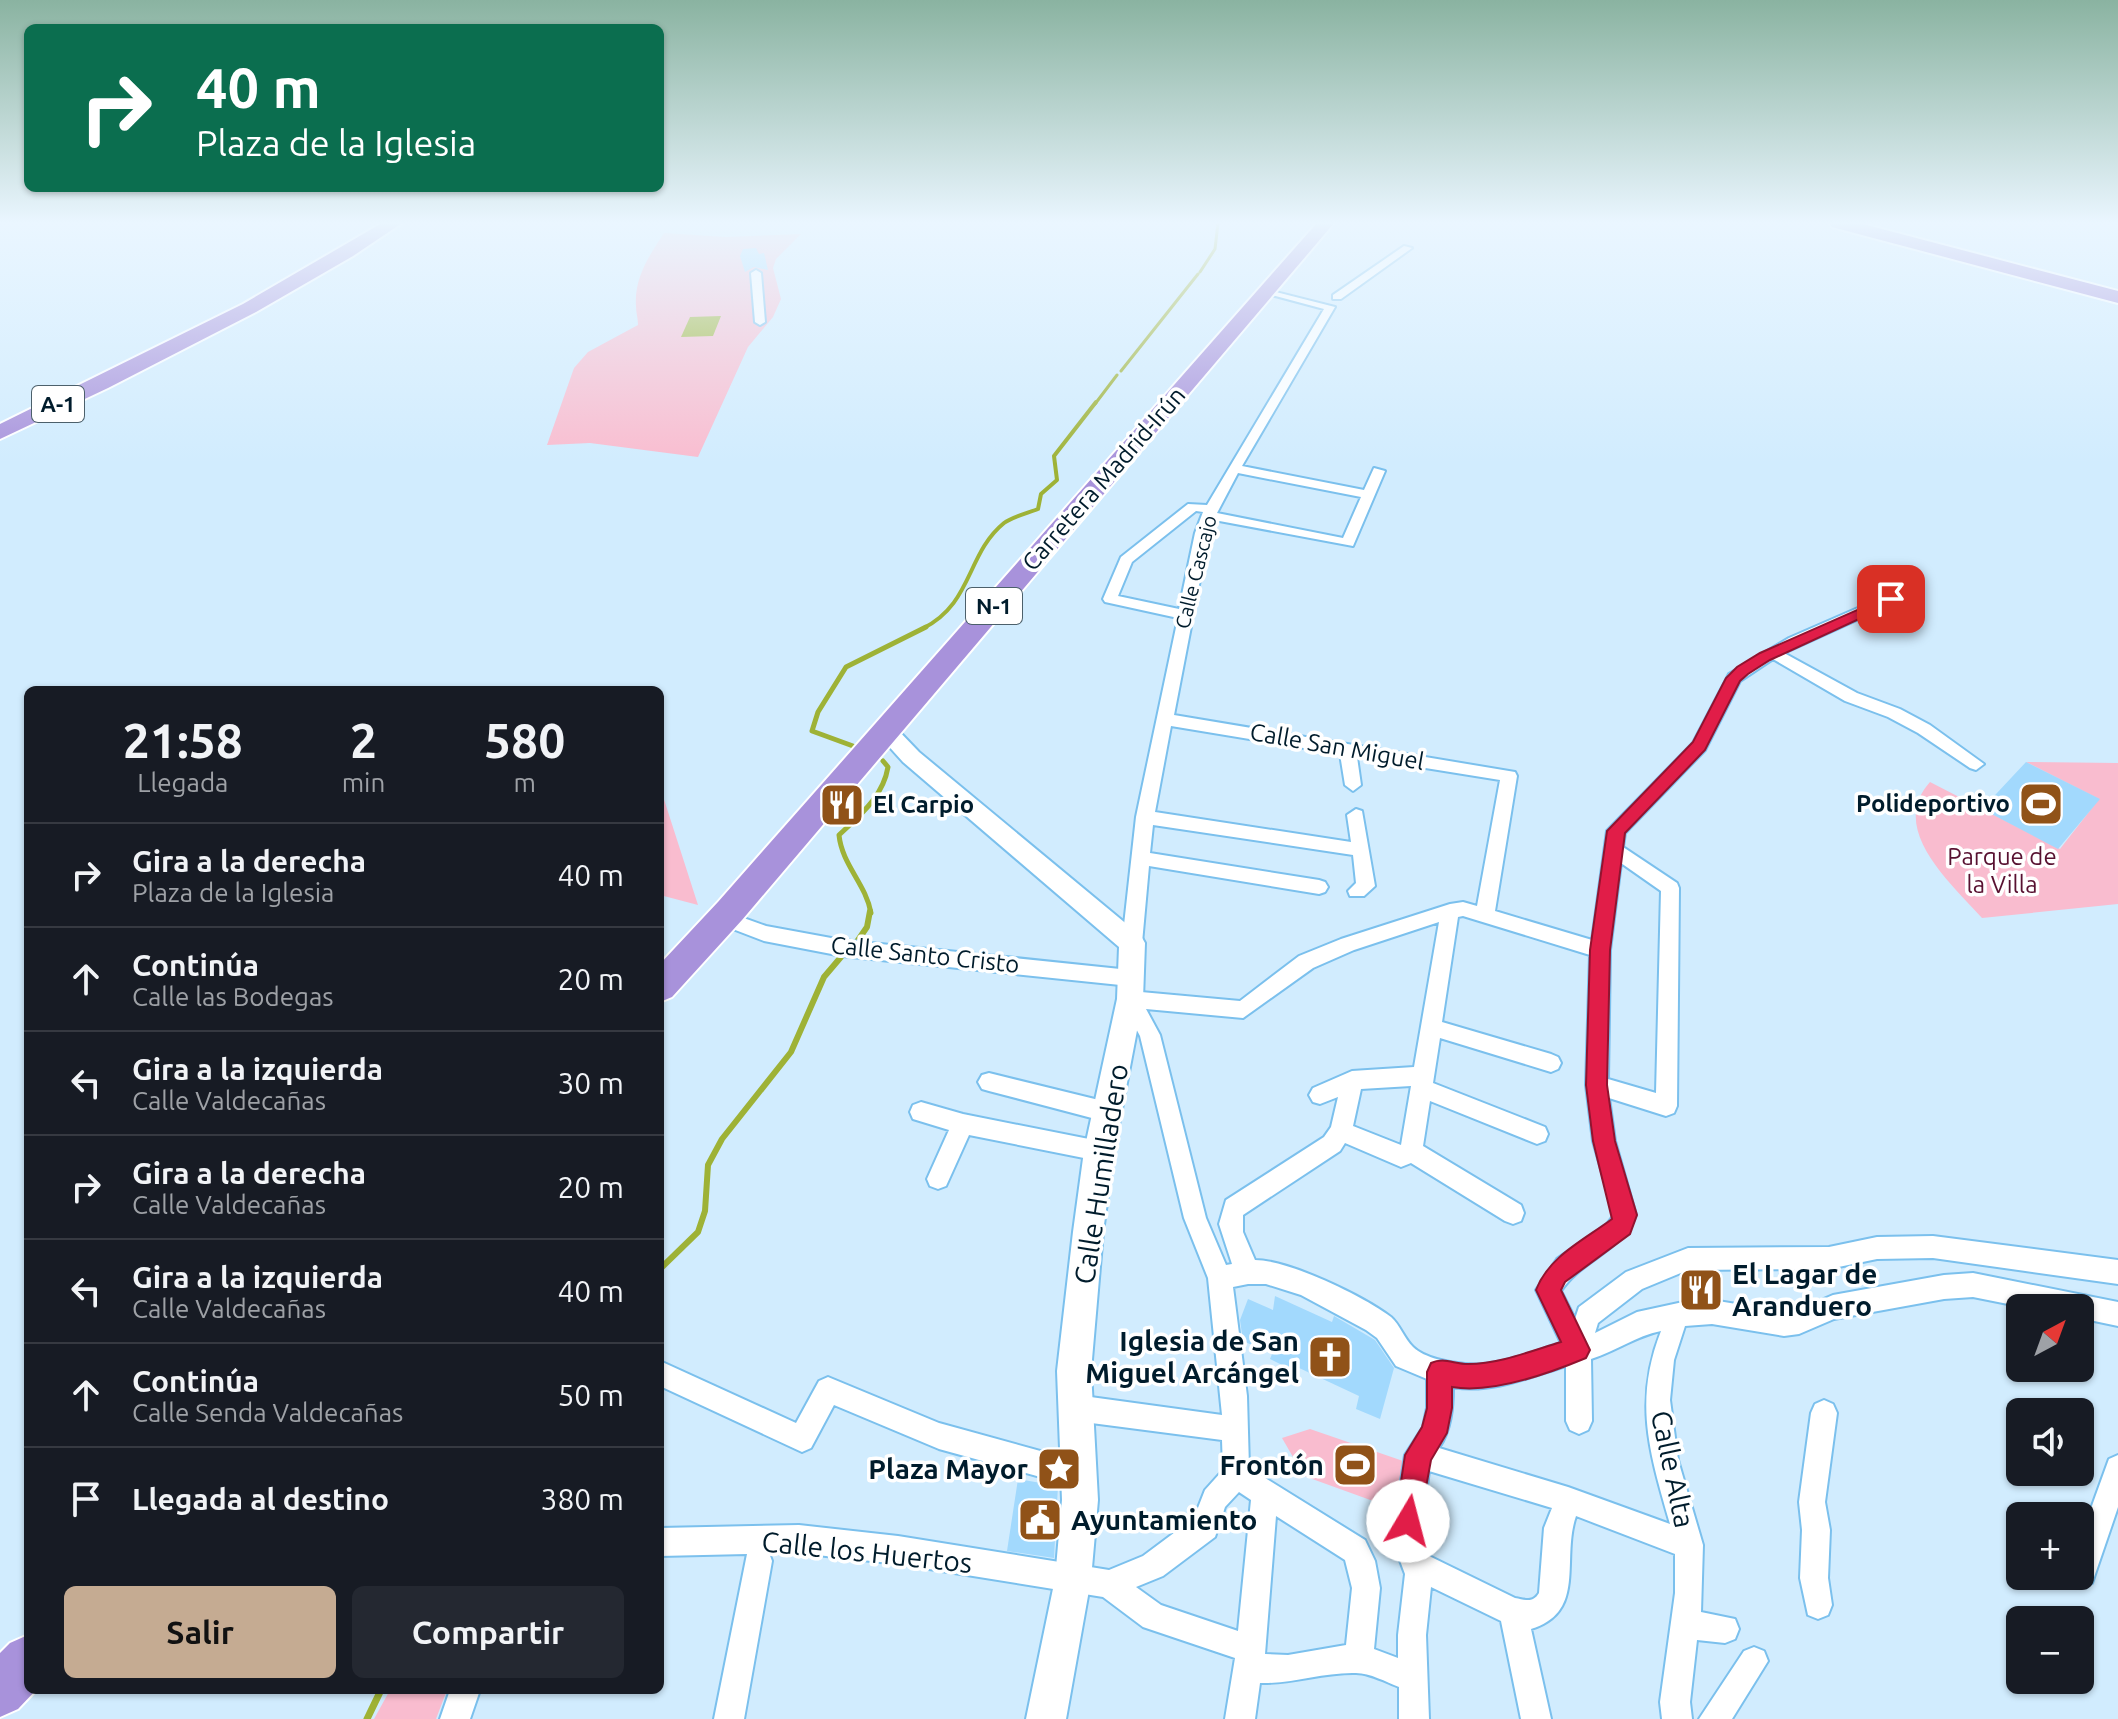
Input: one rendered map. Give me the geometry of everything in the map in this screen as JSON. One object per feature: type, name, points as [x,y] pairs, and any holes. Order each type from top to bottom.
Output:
[{"type":"highway","name":"A-1","points":[[0,417],[233,303]]},
{"type":"highway","name":"A-1","points":[[0,432],[200,334],[252,303]]},
{"type":"highway","name":"Carretera Madrid-Irún","points":[[664,983],[724,918],[1257,303]]},
{"type":"highway","points":[[0,1691],[24,1665]]},
{"type":"main road","points":[[886,731],[911,757],[1132,943]]},
{"type":"main road","name":"Calle Cascajo","points":[[1130,988],[1132,943]]},
{"type":"main road","name":"Calle Humilladero","points":[[1076,1408],[1074,1371],[1099,1151],[1130,988]]},
{"type":"main road","points":[[1046,1719],[1091,1581],[1076,1408]]},
{"type":"street","points":[[758,303],[760,322]]},
{"type":"street","name":"Calle Cascajo","points":[[1132,943],[1145,817],[1184,615],[1209,512],[1332,303]]},
{"type":"street","points":[[1234,468],[1369,495]]},
{"type":"street","points":[[1184,615],[1110,599],[1126,560],[1193,507],[1348,543],[1379,471]]},
{"type":"street","points":[[1578,1350],[1548,1290],[1557,1274],[1588,1248],[1616,1233],[1625,1215],[1604,1141],[1597,1085],[1600,950],[1616,831],[1699,746],[1734,678],[1773,653],[1911,590]]},
{"type":"street","points":[[1773,653],[1851,697],[1894,713],[1924,729],[1976,764]]},
{"type":"street","name":"Calle San Miguel","points":[[1165,719],[1509,776],[1485,915]]},
{"type":"street","points":[[1348,748],[1353,785]]},
{"type":"street","points":[[1356,815],[1366,886],[1357,891]]},
{"type":"street","points":[[1145,817],[1361,850]]},
{"type":"street","points":[[1597,1085],[1666,1106],[1670,888],[1654,874],[1613,849]]},
{"type":"street","points":[[1139,858],[1319,887]]},
{"type":"street","points":[[1609,877],[1654,874]]},
{"type":"street","points":[[1341,1131],[1401,1157],[1411,1151],[1450,911],[1463,909],[1600,950]]},
{"type":"street","name":"Calle Santo Cristo","points":[[724,918],[764,933],[842,948],[1130,988],[1243,1010],[1254,1005],[1306,962],[1348,944],[1450,911]]},
{"type":"street","points":[[1091,1581],[1153,1566],[1205,1527],[1214,1499],[1236,1475],[1234,1396],[1220,1278],[1195,1218],[1150,1035],[1130,988]]},
{"type":"street","points":[[1431,1027],[1551,1063]]},
{"type":"street","points":[[1248,1272],[1231,1231],[1229,1218],[1234,1208],[1332,1144],[1341,1131],[1352,1080]]},
{"type":"street","points":[[1320,1095],[1352,1080],[1422,1082],[1537,1134]]},
{"type":"street","points":[[989,1082],[1107,1112]]},
{"type":"street","points":[[921,1112],[963,1124],[1099,1151]]},
{"type":"street","points":[[938,1179],[963,1124]]},
{"type":"street","points":[[1411,1151],[1513,1213]]},
{"type":"street","points":[[1579,1421],[1578,1350],[1588,1316],[1634,1280],[1688,1259],[1829,1258],[1877,1248],[1933,1247],[2118,1272]]},
{"type":"street","points":[[1220,1278],[1266,1272],[1306,1285],[1365,1314],[1386,1329],[1405,1357],[1440,1372],[1467,1377],[1501,1373],[1606,1342],[1637,1324],[1671,1317],[1712,1312],[1784,1324],[1799,1322],[1833,1307],[1944,1287],[1973,1285],[2118,1314]]},
{"type":"street","name":"Calle Alta","points":[[1671,1317],[1674,1329],[1662,1360],[1657,1400],[1665,1460],[1689,1545],[1686,1624],[1674,1713]]},
{"type":"street","points":[[1440,1372],[1440,1408],[1434,1433],[1418,1455],[1406,1539],[1414,1564],[1513,1612],[1532,1615],[1546,1608],[1553,1597],[1558,1528],[1568,1500]]},
{"type":"street","points":[[664,1375],[802,1439],[828,1390],[939,1436],[1080,1475]]},
{"type":"street","points":[[1076,1408],[1234,1429]]},
{"type":"street","points":[[1818,1605],[1814,1578],[1816,1530],[1812,1502],[1824,1413]]},
{"type":"street","points":[[1418,1455],[1568,1500],[1689,1545]]},
{"type":"street","points":[[2094,1538],[2118,1468]]},
{"type":"street","points":[[1236,1475],[1355,1550],[1362,1560],[1364,1586],[1359,1658]]},
{"type":"street","points":[[1240,1719],[1265,1493]]},
{"type":"street","name":"Calle los Huertos","points":[[664,1542],[799,1539],[898,1550],[1091,1581]]},
{"type":"street","points":[[729,1719],[758,1561]]},
{"type":"street","points":[[1414,1719],[1412,1635],[1420,1566]]},
{"type":"street","points":[[1091,1581],[1153,1617],[1249,1658],[1288,1669],[1359,1658],[1412,1677]]},
{"type":"street","points":[[1513,1612],[1536,1719]]},
{"type":"street","points":[[1686,1624],[1725,1629]]},
{"type":"street","points":[[1714,1719],[1754,1661]]},
{"type":"street","points":[[455,1719],[464,1694]]},
{"type":"green space","points":[[636,303],[779,303],[773,317],[748,347],[698,457],[590,443],[547,445],[574,368],[588,352],[638,325]]},
{"type":"green space","name":"Parque de la Villa","points":[[2026,762],[2118,763],[2118,904],[1982,918],[1929,855],[1920,837],[1916,818],[1919,800],[1930,782],[2060,849],[2099,799]]},
{"type":"green space","points":[[664,799],[698,905],[664,896]]},
{"type":"green space","name":"Frontón","points":[[1310,1429],[1406,1462],[1398,1510],[1304,1476],[1282,1438]]},
{"type":"green space","points":[[388,1694],[445,1694],[436,1719],[374,1719]]},
{"type":"shaded area","points":[[721,316],[713,336],[681,337],[690,317]]},
{"type":"building","name":"Polideportivo","points":[[2026,762],[2100,799],[2058,849],[1982,809]]},
{"type":"building","name":"Iglesia de San Miguel Arcángel","points":[[1275,1296],[1332,1322],[1334,1316],[1375,1340],[1394,1368],[1380,1419],[1356,1409],[1359,1396],[1297,1367],[1296,1372],[1270,1359],[1272,1354],[1243,1341],[1240,1320],[1248,1299],[1273,1310]]},
{"type":"building","name":"Ayuntamiento","points":[[1018,1479],[1058,1486],[1054,1558],[1007,1551]]},
{"type":"waterway","points":[[1121,371],[1175,303]]},
{"type":"waterway","points":[[1095,404],[1117,375]]},
{"type":"waterway","points":[[922,629],[939,619],[951,606],[992,535],[1007,521],[1038,509],[1041,494],[1057,480],[1054,456],[1096,402]]},
{"type":"waterway","points":[[922,629],[926,627]]},
{"type":"waterway","points":[[853,746],[812,731],[818,712],[846,667],[922,629]]},
{"type":"waterway","points":[[871,913],[845,856],[839,835],[870,805],[881,787],[888,767],[883,761]]},
{"type":"waterway","points":[[856,943],[867,927],[870,911]]},
{"type":"waterway","points":[[664,1265],[698,1232],[705,1211],[708,1165],[722,1139],[791,1052],[824,977],[841,957]]},
{"type":"waterway","points":[[367,1719],[379,1694]]},
{"type":"place","name":"Polideportivo","points":[[2041,804]]},
{"type":"place","name":"El Carpio","points":[[842,805]]},
{"type":"place","name":"El Lagar de Aranduero","points":[[1701,1290]]},
{"type":"place","name":"Iglesia de San Miguel Arcángel","points":[[1330,1357]]},
{"type":"place","name":"Frontón","points":[[1355,1465]]},
{"type":"place","name":"Plaza Mayor","points":[[1059,1469]]},
{"type":"place","name":"Ayuntamiento","points":[[1040,1520]]},
{"type":"route","points":[[1408,1521],[1418,1455],[1434,1433],[1440,1408],[1440,1372],[1467,1377],[1501,1373],[1578,1350],[1548,1290],[1557,1274],[1588,1248],[1616,1233],[1622,1226],[1625,1215],[1604,1141],[1597,1085],[1600,950],[1616,831],[1699,746],[1734,678],[1742,671],[1765,657],[1891,599]]}]
